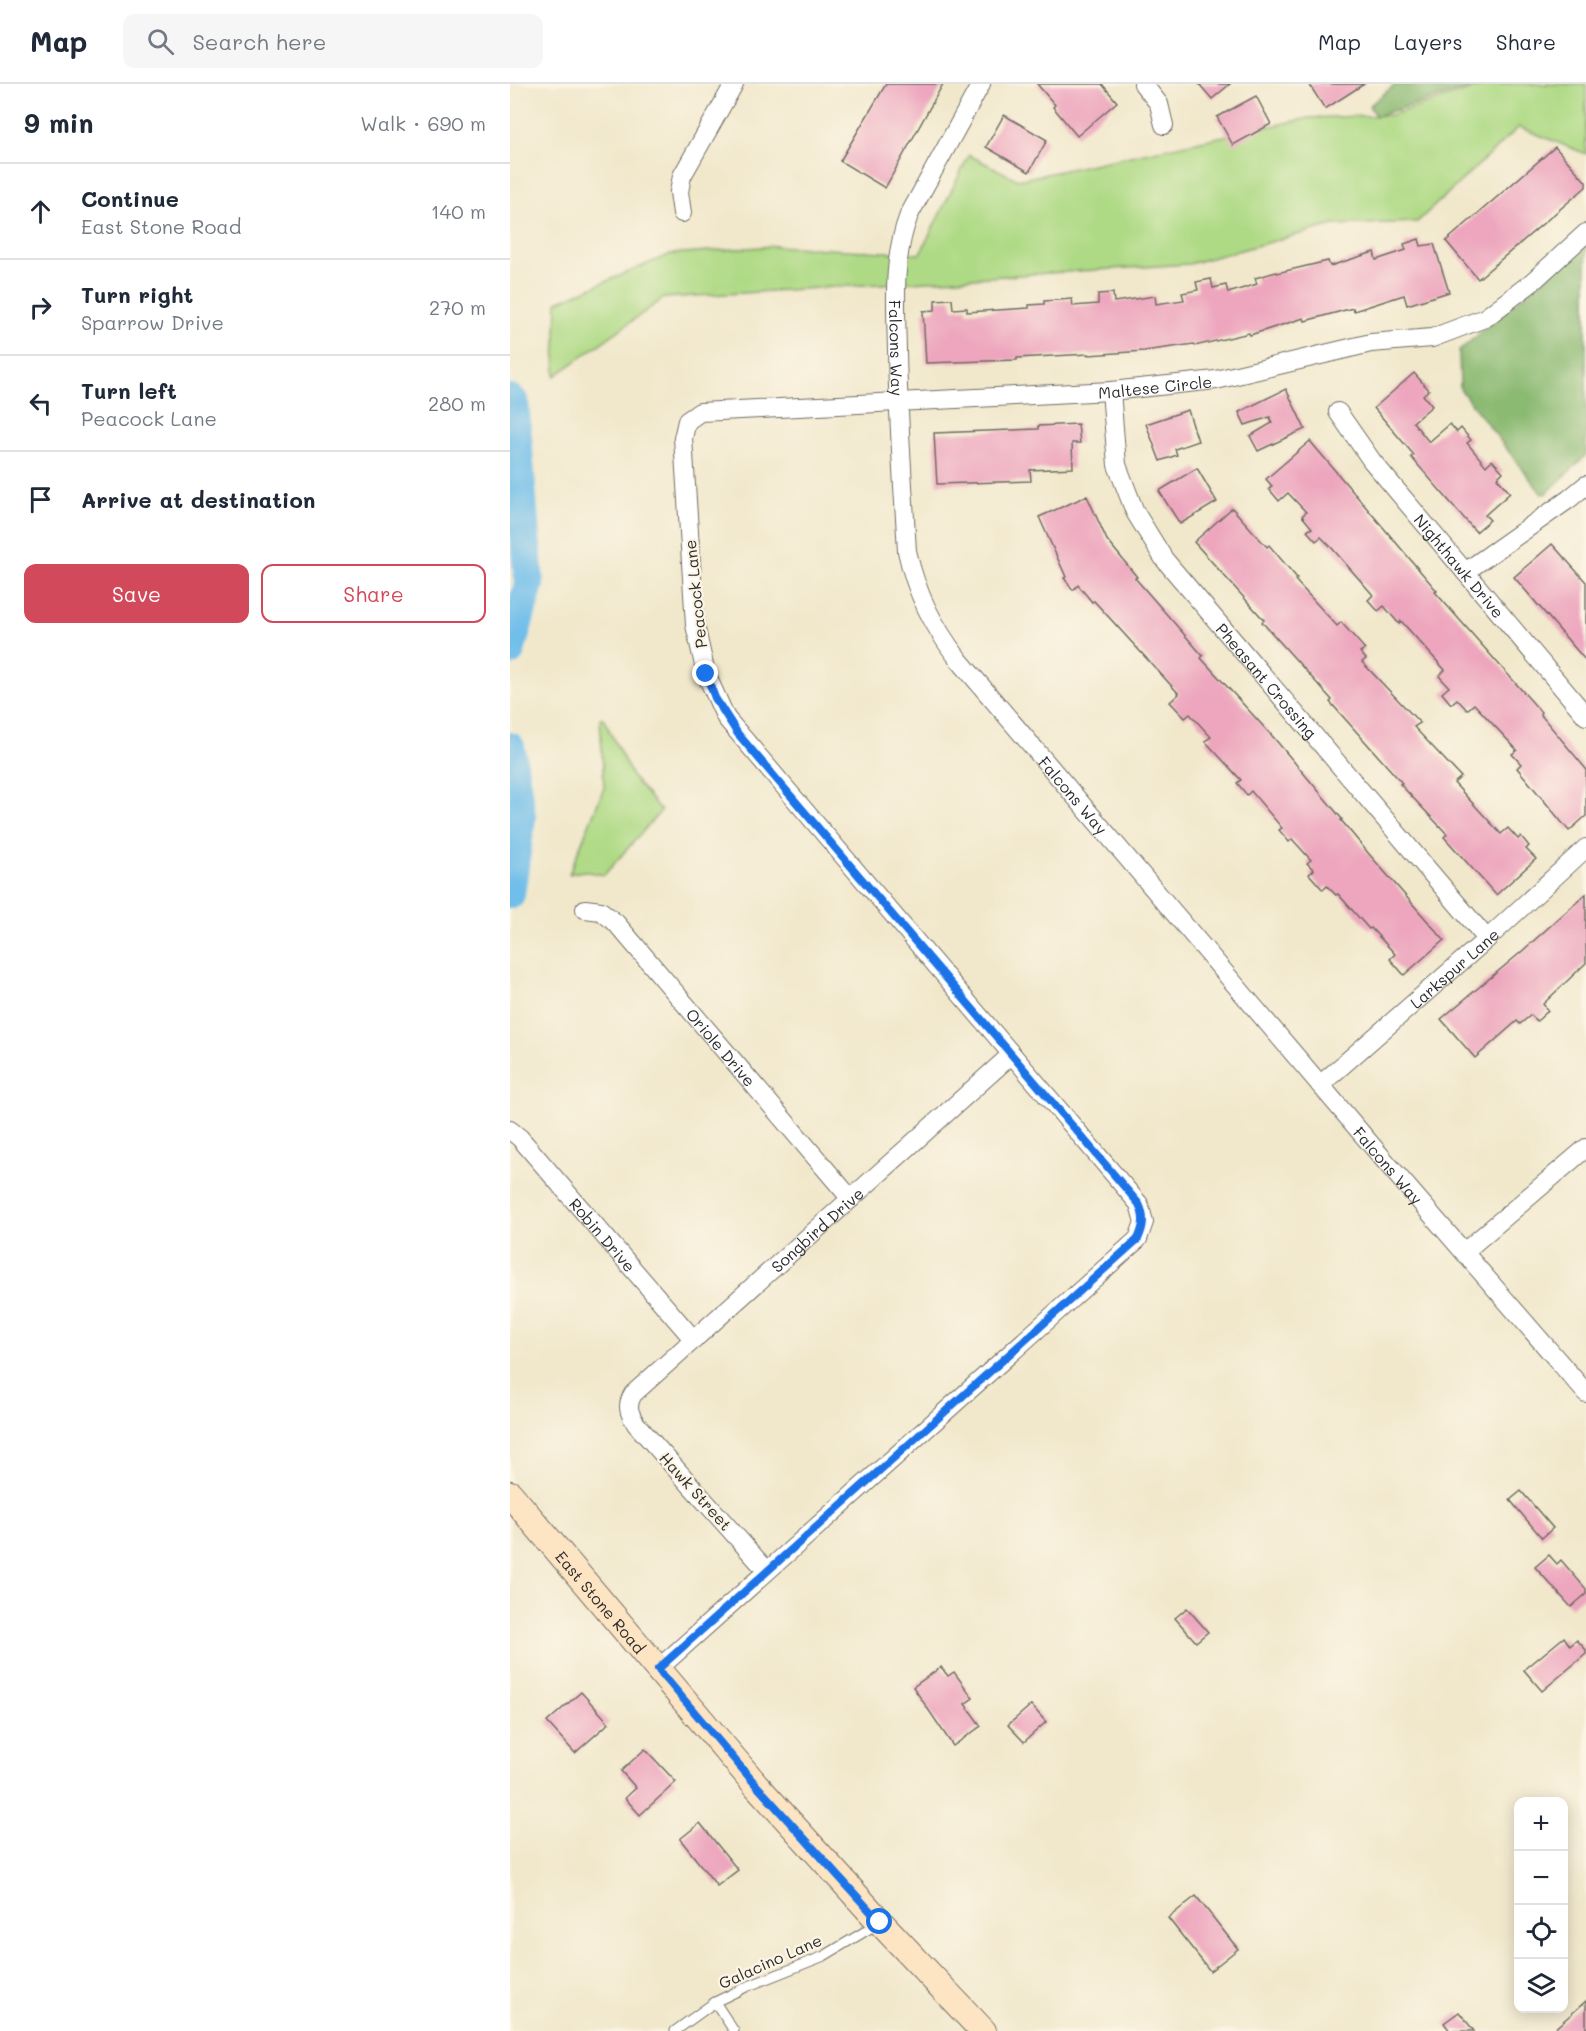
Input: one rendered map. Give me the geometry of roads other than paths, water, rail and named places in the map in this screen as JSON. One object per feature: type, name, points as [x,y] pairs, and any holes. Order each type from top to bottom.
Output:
[{"type":"main road","name":"East Stone Road","points":[[510,1494],[756,1785],[983,2031]]},
{"type":"street","points":[[682,213],[679,192],[682,176],[734,84]]},
{"type":"street","name":"Falcons Way","points":[[981,84],[909,215],[902,234],[896,278],[898,402],[909,559],[920,598],[943,639],[1320,1085],[1586,1393]]},
{"type":"street","points":[[1143,84],[1159,104],[1164,125]]},
{"type":"street","name":"Maltese Circle","points":[[687,421],[700,412],[1111,392],[1216,380],[1371,343],[1432,338],[1485,318],[1531,283],[1586,233]]},
{"type":"street","name":"Pheasant Crossing","points":[[1111,392],[1117,465],[1135,512],[1164,559],[1487,939]]},
{"type":"street","name":"Nighthawk Drive","points":[[1338,412],[1372,461],[1586,716]]},
{"type":"street","name":"Peacock Lane","points":[[687,421],[683,438],[695,625],[706,674],[715,698],[738,734],[1139,1204],[1144,1222],[1138,1239],[767,1571]]},
{"type":"street","points":[[1465,572],[1586,485]]},
{"type":"street","name":"Larkspur Lane","points":[[1320,1085],[1487,939],[1586,848]]},
{"type":"street","name":"Oriole Drive","points":[[585,909],[601,911],[616,923],[851,1199]]},
{"type":"street","name":"Songbird Drive","points":[[628,1409],[633,1394],[1011,1055]]},
{"type":"street","name":"Robin Drive","points":[[510,1130],[520,1138],[694,1340]]},
{"type":"street","points":[[1464,1252],[1586,1148]]},
{"type":"street","name":"Hawk Street","points":[[628,1409],[636,1424],[767,1571]]},
{"type":"street","points":[[658,1669],[767,1571]]},
{"type":"lane","name":"Galacino Lane","points":[[675,2031],[715,2002],[824,1956],[880,1922]]},
{"type":"lane","points":[[715,2002],[734,2031]]},
{"type":"waterway","points":[[510,399],[514,402],[529,584],[510,651]]},
{"type":"waterway","points":[[510,747],[521,817],[510,894]]}]
